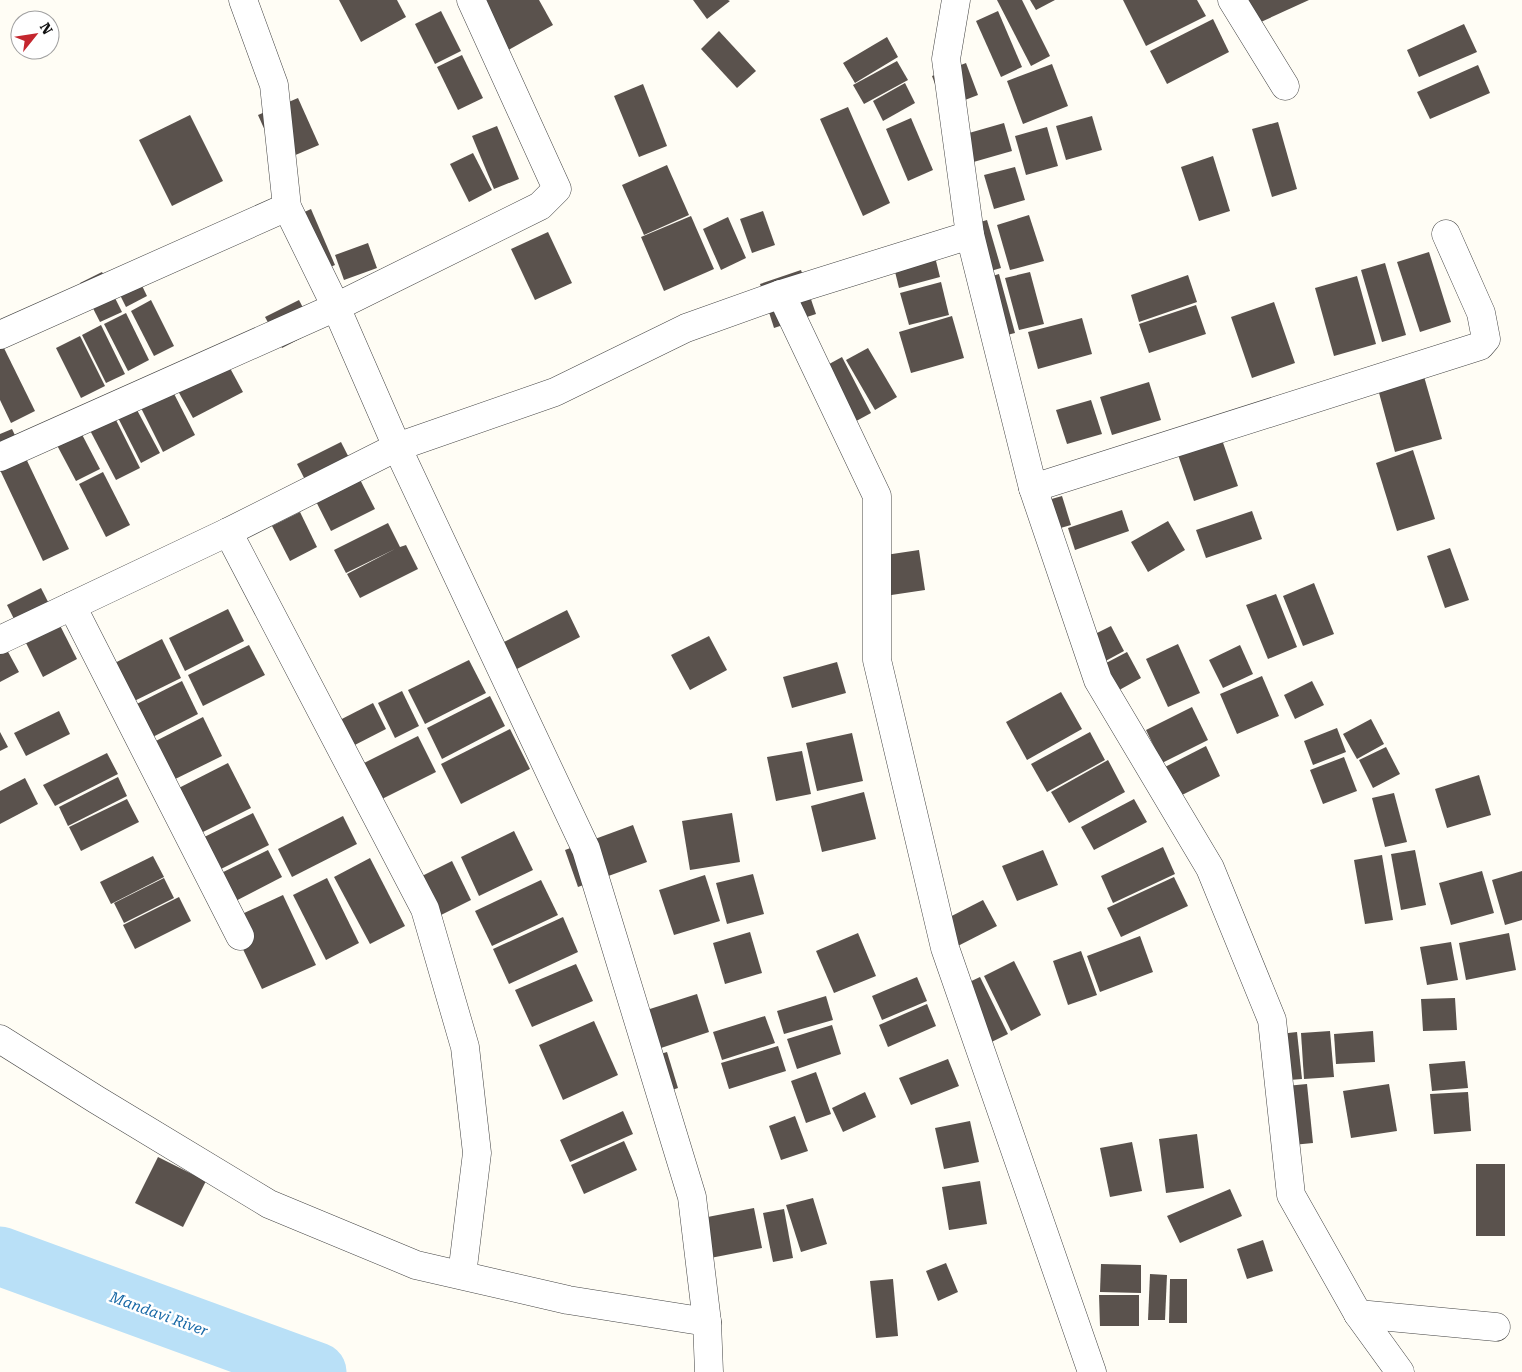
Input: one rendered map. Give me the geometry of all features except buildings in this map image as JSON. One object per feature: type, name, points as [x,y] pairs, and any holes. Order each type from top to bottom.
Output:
[{"type":"street","points":[[243,0],[274,85],[287,206],[336,307],[397,447],[586,848],[692,1197],[707,1322],[708,1372]]},
{"type":"street","points":[[0,457],[336,307],[540,206],[557,189],[471,0]]},
{"type":"street","points":[[956,0],[946,59],[970,235],[1033,488],[1098,680],[1210,868],[1272,1020],[1291,1195],[1358,1314],[1400,1372]]},
{"type":"street","points":[[1232,0],[1285,86]]},
{"type":"street","points":[[0,335],[287,206]]},
{"type":"street","points":[[1033,488],[1480,346],[1486,339],[1481,313],[1446,234]]},
{"type":"street","points":[[0,640],[228,532],[397,447],[555,392],[686,328],[781,294],[970,235]]},
{"type":"street","points":[[781,294],[877,496],[878,660],[945,948],[1092,1372]]},
{"type":"street","points":[[228,532],[425,909],[465,1048],[477,1153],[462,1275]]},
{"type":"street","points":[[72,606],[240,936]]},
{"type":"street","points":[[0,1039],[269,1204],[416,1265],[568,1300],[707,1322]]},
{"type":"street","points":[[1358,1314],[1496,1327]]},
{"type":"waterway","name":"Mandavi River","points":[[0,1256],[317,1372]]}]
